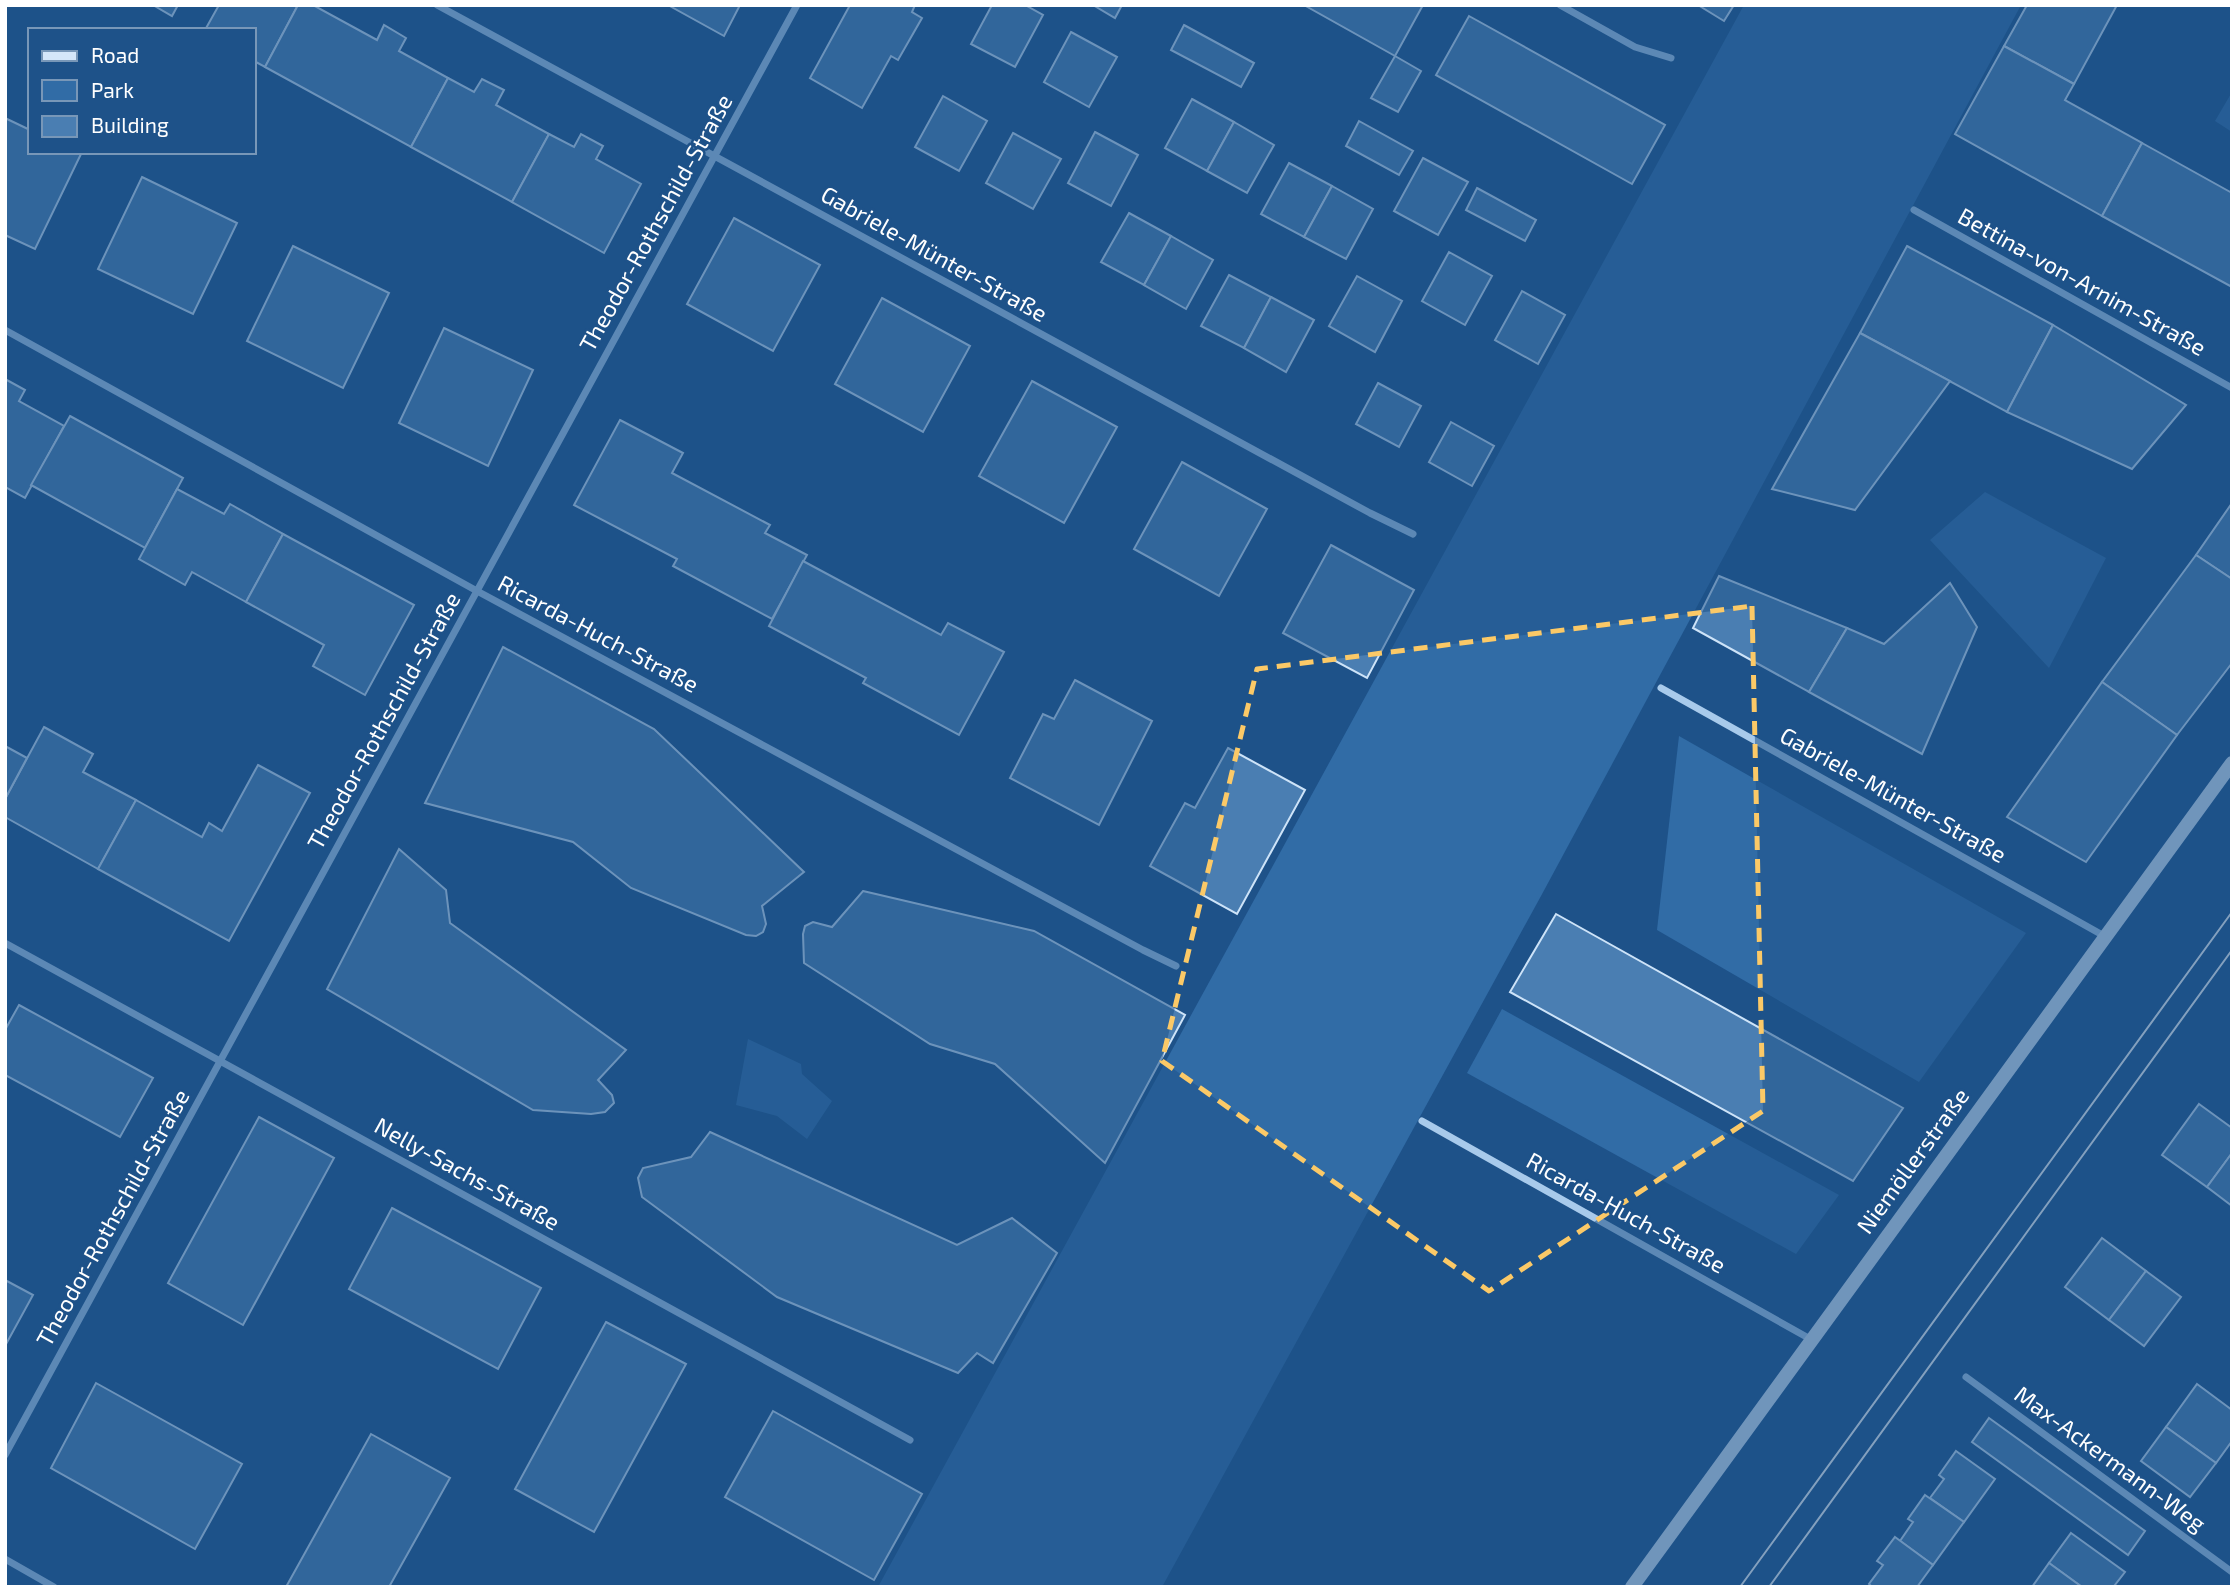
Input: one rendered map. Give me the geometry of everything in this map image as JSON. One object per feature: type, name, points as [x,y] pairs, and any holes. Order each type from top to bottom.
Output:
[{"type":"main road","name":"Niemöllerstraße","points":[[1632,1587],[2232,763]]},
{"type":"street","name":"Gabriele-Münter-Straße","points":[[437,5],[714,158],[1413,534]]},
{"type":"street","name":"Theodor-Rothschild-Straße","points":[[5,1455],[797,5]]},
{"type":"street","points":[[1560,5],[1635,47],[1671,58]]},
{"type":"street","name":"Bettina-von-Arnim-Straße","points":[[1914,211],[2232,388]]},
{"type":"street","name":"Ricarda-Huch-Straße","points":[[5,330],[477,590],[1176,966]]},
{"type":"street","name":"Gabriele-Münter-Straße","points":[[1661,688],[2106,937]]},
{"type":"street","name":"Nelly-Sachs-Straße","points":[[5,943],[910,1440]]},
{"type":"street","name":"Ricarda-Huch-Straße","points":[[1422,1121],[1812,1340]]},
{"type":"street","name":"Max-Ackermann-Weg","points":[[1966,1377],[2232,1572]]},
{"type":"street","points":[[5,1559],[54,1587]]},
{"type":"highlighted area","points":[[1752,606],[1763,1111],[1489,1291],[1162,1061],[1257,669]]},
{"type":"green space","points":[[1744,5],[2021,5],[1541,896],[1162,1587],[878,1587]]},
{"type":"green space","points":[[2232,92],[2232,132],[2215,121]]},
{"type":"green space","points":[[1985,492],[2106,558],[2049,668],[1930,540]]},
{"type":"green space","points":[[1679,736],[2026,933],[1919,1082],[1657,930]]},
{"type":"green space","points":[[1502,1009],[1839,1195],[1796,1254],[1467,1073]]},
{"type":"green space","points":[[748,1039],[801,1064],[802,1074],[832,1101],[807,1139],[777,1116],[736,1105]]},
{"type":"building","points":[[153,5],[178,5],[172,16]]},
{"type":"building","points":[[219,5],[298,5],[265,67],[256,62],[256,28],[206,28]]},
{"type":"building","points":[[298,5],[313,5],[377,40],[384,25],[406,38],[399,51],[448,78],[411,147],[265,67]]},
{"type":"building","points":[[668,5],[740,5],[724,36]]},
{"type":"building","points":[[850,5],[915,5],[912,12],[922,18],[898,60],[891,56],[862,108],[810,78]]},
{"type":"building","points":[[992,5],[1025,5],[1043,15],[1015,67],[971,44]]},
{"type":"building","points":[[1093,5],[1122,5],[1115,18]]},
{"type":"building","points":[[1304,5],[1423,5],[1395,56]]},
{"type":"building","points":[[1698,5],[1734,5],[1724,21]]},
{"type":"building","points":[[2027,5],[2117,5],[2074,84],[2004,46]]},
{"type":"building","points":[[1469,16],[1665,125],[1632,184],[1436,75]]},
{"type":"building","points":[[1184,25],[1254,63],[1241,87],[1171,50]]},
{"type":"building","points":[[1071,32],[1117,57],[1089,107],[1044,82]]},
{"type":"building","points":[[2004,46],[2074,84],[2065,100],[2142,143],[2102,216],[1955,134]]},
{"type":"building","points":[[1395,56],[1421,71],[1398,112],[1371,98]]},
{"type":"building","points":[[448,78],[474,92],[482,79],[504,90],[496,105],[549,134],[512,202],[411,147]]},
{"type":"building","points":[[943,96],[987,121],[959,171],[915,147]]},
{"type":"building","points":[[1192,99],[1234,122],[1207,171],[1165,148]]},
{"type":"building","points":[[5,118],[28,129],[28,154],[81,154],[35,249],[5,235]]},
{"type":"building","points":[[1359,121],[1413,151],[1399,175],[1346,146]]},
{"type":"building","points":[[1234,122],[1274,145],[1247,193],[1207,171]]},
{"type":"building","points":[[1095,132],[1138,155],[1111,206],[1068,183]]},
{"type":"building","points":[[1013,133],[1061,159],[1033,209],[986,183]]},
{"type":"building","points":[[549,134],[574,147],[581,134],[603,146],[596,159],[641,184],[604,253],[512,202]]},
{"type":"building","points":[[2142,143],[2232,193],[2232,287],[2102,216]]},
{"type":"building","points":[[1423,158],[1468,182],[1438,235],[1394,211]]},
{"type":"building","points":[[1289,163],[1332,186],[1304,237],[1261,214]]},
{"type":"building","points":[[142,177],[237,223],[193,314],[98,269]]},
{"type":"building","points":[[1332,186],[1373,209],[1346,259],[1304,237]]},
{"type":"building","points":[[1477,188],[1536,220],[1525,241],[1466,210]]},
{"type":"building","points":[[1129,213],[1171,236],[1144,285],[1101,262]]},
{"type":"building","points":[[734,218],[820,265],[773,351],[687,304]]},
{"type":"building","points":[[1171,236],[1213,260],[1186,309],[1144,285]]},
{"type":"building","points":[[293,246],[389,293],[343,388],[247,341]]},
{"type":"building","points":[[1907,246],[2053,325],[2007,412],[1860,333]]},
{"type":"building","points":[[1449,252],[1492,276],[1465,325],[1422,301]]},
{"type":"building","points":[[1229,275],[1271,297],[1244,348],[1201,326]]},
{"type":"building","points":[[1357,276],[1402,301],[1375,352],[1329,326]]},
{"type":"building","points":[[1522,291],[1565,315],[1538,364],[1495,340]]},
{"type":"building","points":[[1271,297],[1314,320],[1286,372],[1244,348]]},
{"type":"building","points":[[882,298],[970,346],[923,432],[835,384]]},
{"type":"building","points":[[2053,325],[2186,405],[2132,469],[2007,412]]},
{"type":"building","points":[[444,328],[533,370],[488,466],[399,423]]},
{"type":"building","points":[[1860,333],[1950,381],[1855,510],[1772,489]]},
{"type":"building","points":[[5,379],[25,390],[19,401],[64,426],[25,498],[5,487]]},
{"type":"building","points":[[1032,381],[1117,427],[1064,523],[979,476]]},
{"type":"building","points":[[1378,383],[1421,406],[1399,447],[1356,424]]},
{"type":"building","points":[[70,416],[183,478],[145,548],[31,485]]},
{"type":"building","points":[[620,420],[683,453],[672,473],[770,525],[765,533],[807,555],[772,619],[673,566],[677,559],[574,505]]},
{"type":"building","points":[[1451,422],[1494,446],[1472,486],[1429,462]]},
{"type":"building","points":[[1182,462],[1267,509],[1219,596],[1134,549]]},
{"type":"building","points":[[177,489],[224,514],[230,504],[283,534],[246,602],[192,572],[185,585],[139,559]]},
{"type":"building","points":[[2232,503],[2232,579],[2196,555]]},
{"type":"building","points":[[283,534],[414,605],[365,695],[313,666],[324,645],[246,602]]},
{"type":"building","points":[[1331,545],[1414,590],[1367,678],[1283,633]]},
{"type":"building","points":[[2196,555],[2232,579],[2232,663],[2177,735],[2102,682]]},
{"type":"building","points":[[803,561],[941,635],[948,623],[1004,652],[959,735],[863,683],[866,678],[769,626]]},
{"type":"building","points":[[1719,576],[1847,628],[1809,692],[1693,628]]},
{"type":"building","points":[[1950,583],[1977,627],[1922,754],[1809,692],[1847,628],[1884,644]]},
{"type":"building","points":[[503,647],[654,729],[804,872],[762,906],[766,924],[763,932],[756,936],[746,935],[631,888],[573,842],[425,803]]},
{"type":"building","points":[[1075,680],[1152,721],[1099,825],[1010,778],[1043,714],[1054,719]]},
{"type":"building","points":[[2102,682],[2177,735],[2086,862],[2007,817]]},
{"type":"building","points":[[44,727],[93,754],[83,772],[136,800],[98,869],[5,817],[5,799]]},
{"type":"building","points":[[5,746],[27,758],[5,799]]},
{"type":"building","points":[[1228,748],[1305,790],[1237,914],[1150,866],[1185,803],[1195,808]]},
{"type":"building","points":[[258,765],[310,793],[229,941],[98,869],[136,800],[202,837],[209,823],[222,831]]},
{"type":"building","points":[[399,849],[446,890],[450,923],[626,1050],[598,1080],[612,1095],[614,1103],[605,1112],[591,1114],[533,1110],[327,989]]},
{"type":"building","points":[[863,891],[1034,931],[1185,1015],[1105,1163],[995,1064],[930,1044],[804,963],[805,926],[813,922],[832,927]]},
{"type":"building","points":[[1556,914],[1903,1108],[1853,1181],[1510,992]]},
{"type":"building","points":[[19,1005],[153,1078],[120,1137],[5,1075],[5,1030]]},
{"type":"building","points":[[2199,1104],[2232,1128],[2232,1153],[2207,1187],[2162,1155]]},
{"type":"building","points":[[259,1117],[334,1158],[243,1325],[168,1283]]},
{"type":"building","points":[[710,1132],[957,1245],[1012,1218],[1057,1253],[993,1363],[977,1353],[958,1373],[777,1297],[642,1197],[638,1178],[643,1168],[691,1157]]},
{"type":"building","points":[[2232,1153],[2232,1206],[2207,1187]]},
{"type":"building","points":[[392,1208],[541,1288],[498,1369],[349,1289]]},
{"type":"building","points":[[2102,1238],[2146,1271],[2109,1320],[2065,1287]]},
{"type":"building","points":[[2146,1271],[2181,1297],[2144,1346],[2109,1320]]},
{"type":"building","points":[[5,1280],[33,1295],[5,1346]]},
{"type":"building","points":[[606,1322],[686,1364],[594,1532],[515,1489]]},
{"type":"building","points":[[96,1383],[242,1464],[195,1549],[51,1468]]},
{"type":"building","points":[[2197,1384],[2232,1410],[2232,1441],[2216,1463],[2166,1427]]},
{"type":"building","points":[[773,1411],[922,1494],[874,1580],[725,1497]]},
{"type":"building","points":[[1989,1418],[2145,1531],[2128,1555],[1972,1442]]},
{"type":"building","points":[[2166,1427],[2216,1463],[2190,1497],[2141,1461]]},
{"type":"building","points":[[371,1434],[450,1478],[389,1587],[286,1587]]},
{"type":"building","points":[[1956,1451],[1995,1479],[1964,1522],[1930,1498],[1944,1479],[1939,1475]]},
{"type":"building","points":[[1925,1495],[1964,1522],[1933,1565],[1900,1541],[1913,1522],[1908,1519]]},
{"type":"building","points":[[2071,1533],[2125,1572],[2115,1585],[2117,1587],[2082,1587],[2049,1563]]},
{"type":"building","points":[[1895,1537],[1933,1565],[1917,1587],[1872,1587],[1869,1584],[1883,1565],[1877,1561]]},
{"type":"building","points":[[2049,1563],[2082,1587],[2032,1587]]},
{"type":"tram line","points":[[1740,1587],[2232,912]]},
{"type":"tram line","points":[[1769,1587],[2232,950]]}]
